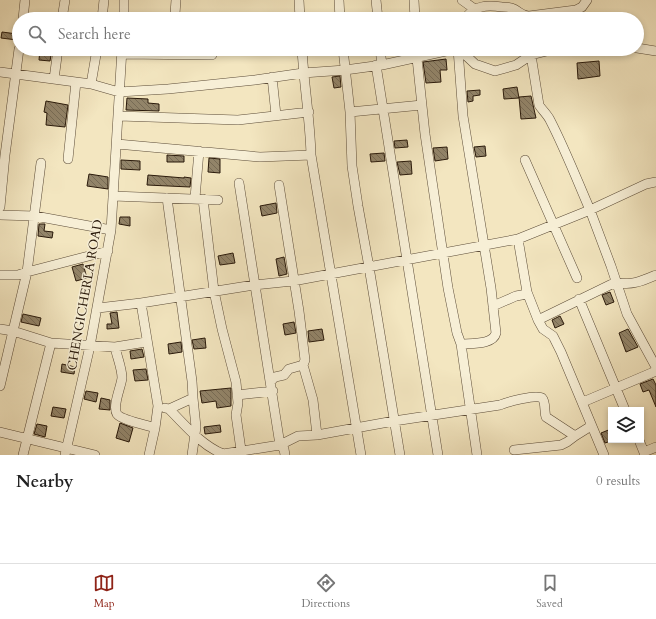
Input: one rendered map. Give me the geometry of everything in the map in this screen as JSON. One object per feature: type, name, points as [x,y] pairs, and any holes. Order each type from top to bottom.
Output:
[{"type":"street","points":[[24,12],[25,0]]},
{"type":"street","points":[[63,12],[65,0]]},
{"type":"street","points":[[103,12],[104,0]]},
{"type":"street","points":[[124,0],[124,12]]},
{"type":"street","points":[[175,12],[176,0]]},
{"type":"street","points":[[299,0],[300,12]]},
{"type":"street","points":[[339,0],[340,12]]},
{"type":"street","points":[[376,0],[377,12]]},
{"type":"street","points":[[414,0],[415,12]]},
{"type":"street","points":[[462,0],[476,10]]},
{"type":"street","points":[[561,12],[576,10],[582,7],[587,0]]},
{"type":"street","points":[[473,12],[488,2],[514,8],[518,12]]},
{"type":"street","points":[[644,49],[656,51]]},
{"type":"street","points":[[0,207],[5,155],[18,56]]},
{"type":"street","points":[[54,79],[57,56]]},
{"type":"street","points":[[91,84],[96,56]]},
{"type":"street","name":"CHENGICHERLA ROAD","points":[[66,452],[98,308],[112,230],[119,116],[121,56]]},
{"type":"street","points":[[302,56],[303,73],[309,112],[311,155],[361,455]]},
{"type":"street","points":[[343,56],[350,112],[353,173],[400,455]]},
{"type":"street","points":[[380,56],[383,109],[389,150],[408,259],[438,455]]},
{"type":"street","points":[[0,72],[91,84],[119,92],[168,89],[303,73],[344,70],[379,65],[407,56]]},
{"type":"street","points":[[416,56],[448,288],[457,333],[461,344],[477,455]]},
{"type":"street","points":[[459,56],[463,116],[496,333],[493,339],[479,343],[461,344]]},
{"type":"street","points":[[466,56],[475,64],[495,71],[516,65],[526,56]]},
{"type":"street","points":[[531,56],[539,105],[549,117],[590,210],[611,266],[626,314],[656,367]]},
{"type":"street","points":[[272,77],[276,116]]},
{"type":"street","points":[[68,159],[76,82]]},
{"type":"street","points":[[350,112],[422,105]]},
{"type":"street","points":[[119,116],[238,120],[309,112]]},
{"type":"street","points":[[117,144],[260,157],[311,155]]},
{"type":"street","points":[[198,151],[199,198],[214,291],[222,330],[236,382],[238,395],[236,415],[241,450]]},
{"type":"street","points":[[525,160],[577,278]]},
{"type":"street","points":[[0,386],[27,272],[41,163]]},
{"type":"street","points":[[98,308],[141,303],[254,285],[293,281],[518,239],[590,210],[646,184],[656,182]]},
{"type":"street","points":[[239,183],[254,285],[273,391],[280,445],[284,449],[285,455]]},
{"type":"street","points":[[279,185],[303,340],[305,360],[303,365],[313,400],[317,435]]},
{"type":"street","points":[[113,196],[199,198],[218,200]]},
{"type":"street","points":[[167,198],[196,418],[196,436],[192,455]]},
{"type":"street","points":[[0,215],[35,216],[112,230]]},
{"type":"street","points":[[518,239],[528,294],[538,320],[543,329],[553,336],[583,402],[591,426],[604,455]]},
{"type":"street","points":[[0,275],[18,275],[108,251]]},
{"type":"street","points":[[538,320],[616,282],[625,284],[638,282],[656,275]]},
{"type":"street","points":[[493,306],[516,296],[528,294]]},
{"type":"street","points":[[579,299],[624,407]]},
{"type":"street","points":[[141,303],[146,342],[158,406],[155,428],[148,455]]},
{"type":"street","points":[[0,329],[51,343],[115,347],[146,342]]},
{"type":"street","points":[[23,455],[51,343]]},
{"type":"street","points":[[115,347],[122,373],[116,402],[117,414],[122,418],[155,428]]},
{"type":"street","points":[[271,381],[275,377],[284,375],[289,368],[303,365]]},
{"type":"street","points":[[583,402],[656,371]]},
{"type":"street","points":[[238,395],[273,391]]},
{"type":"street","points":[[158,406],[169,409],[196,436],[214,450],[223,454],[280,445],[298,436],[317,435],[356,427],[500,405],[511,401],[540,397],[544,403],[546,416],[575,436]]},
{"type":"street","points":[[169,409],[193,398]]},
{"type":"street","points":[[514,450],[561,445],[568,442],[591,426]]},
{"type":"street","points":[[0,432],[66,452],[95,455]]},
{"type":"street","points":[[640,443],[645,453],[656,447]]},
{"type":"building","points":[[2,32],[12,33],[12,39],[1,38]]},
{"type":"building","points":[[39,56],[51,56],[50,61],[39,60]]},
{"type":"building","points":[[446,59],[447,70],[440,70],[441,82],[426,83],[423,62]]},
{"type":"building","points":[[599,61],[600,76],[578,79],[577,63]]},
{"type":"building","points":[[340,76],[341,87],[334,88],[332,77]]},
{"type":"building","points":[[517,87],[519,98],[504,99],[503,89]]},
{"type":"building","points":[[480,90],[480,95],[473,96],[473,101],[468,102],[467,91]]},
{"type":"building","points":[[531,96],[536,118],[521,119],[519,97]]},
{"type":"building","points":[[127,98],[148,99],[148,103],[159,104],[159,111],[126,110]]},
{"type":"building","points":[[46,101],[68,105],[65,127],[46,125],[47,113],[44,112]]},
{"type":"building","points":[[407,140],[408,147],[395,148],[394,141]]},
{"type":"building","points":[[485,146],[486,156],[476,157],[474,147]]},
{"type":"building","points":[[447,147],[448,159],[435,161],[433,148]]},
{"type":"building","points":[[384,153],[385,161],[371,162],[370,154]]},
{"type":"building","points":[[167,155],[184,156],[184,162],[167,162]]},
{"type":"building","points":[[209,158],[220,159],[220,173],[208,172]]},
{"type":"building","points":[[121,160],[140,161],[140,170],[121,169]]},
{"type":"building","points":[[411,161],[412,174],[400,175],[397,162]]},
{"type":"building","points":[[89,174],[108,177],[108,189],[87,186]]},
{"type":"building","points":[[148,175],[191,178],[190,187],[147,185]]},
{"type":"building","points":[[276,203],[277,213],[262,216],[260,206]]},
{"type":"building","points":[[120,217],[130,217],[130,226],[119,224]]},
{"type":"building","points":[[39,224],[45,224],[44,231],[53,232],[52,238],[38,236]]},
{"type":"building","points":[[233,253],[235,263],[220,265],[218,256]]},
{"type":"building","points":[[284,257],[287,274],[279,276],[276,259]]},
{"type":"building","points":[[83,264],[87,278],[76,281],[72,267]]},
{"type":"building","points":[[610,292],[614,302],[606,305],[602,295]]},
{"type":"building","points":[[117,312],[119,328],[107,329],[107,324],[112,324],[110,313]]},
{"type":"building","points":[[23,314],[41,318],[39,326],[21,322]]},
{"type":"building","points":[[560,316],[564,324],[555,328],[552,320]]},
{"type":"building","points":[[294,322],[296,333],[285,335],[283,324]]},
{"type":"building","points":[[322,329],[324,340],[309,342],[308,331]]},
{"type":"building","points":[[628,329],[638,347],[626,352],[619,333]]},
{"type":"building","points":[[205,338],[206,348],[194,349],[192,340]]},
{"type":"building","points":[[181,342],[182,352],[169,354],[168,344]]},
{"type":"building","points":[[142,349],[144,357],[131,359],[130,351]]},
{"type":"building","points":[[62,364],[75,367],[74,374],[61,372]]},
{"type":"building","points":[[146,369],[148,380],[135,381],[133,370]]},
{"type":"building","points":[[653,379],[656,385],[656,407],[649,390],[643,392],[640,384]]},
{"type":"building","points":[[231,388],[231,406],[217,408],[216,401],[202,403],[200,391]]},
{"type":"building","points":[[86,391],[98,393],[96,402],[84,399]]},
{"type":"building","points":[[101,398],[110,400],[110,410],[99,409]]},
{"type":"building","points":[[53,407],[66,409],[64,418],[51,416]]},
{"type":"building","points":[[120,423],[133,428],[129,442],[116,438]]},
{"type":"building","points":[[37,424],[47,426],[45,437],[34,434]]},
{"type":"building","points":[[220,425],[221,432],[205,434],[204,427]]},
{"type":"building","points":[[608,430],[608,442],[605,443],[601,433]]}]
